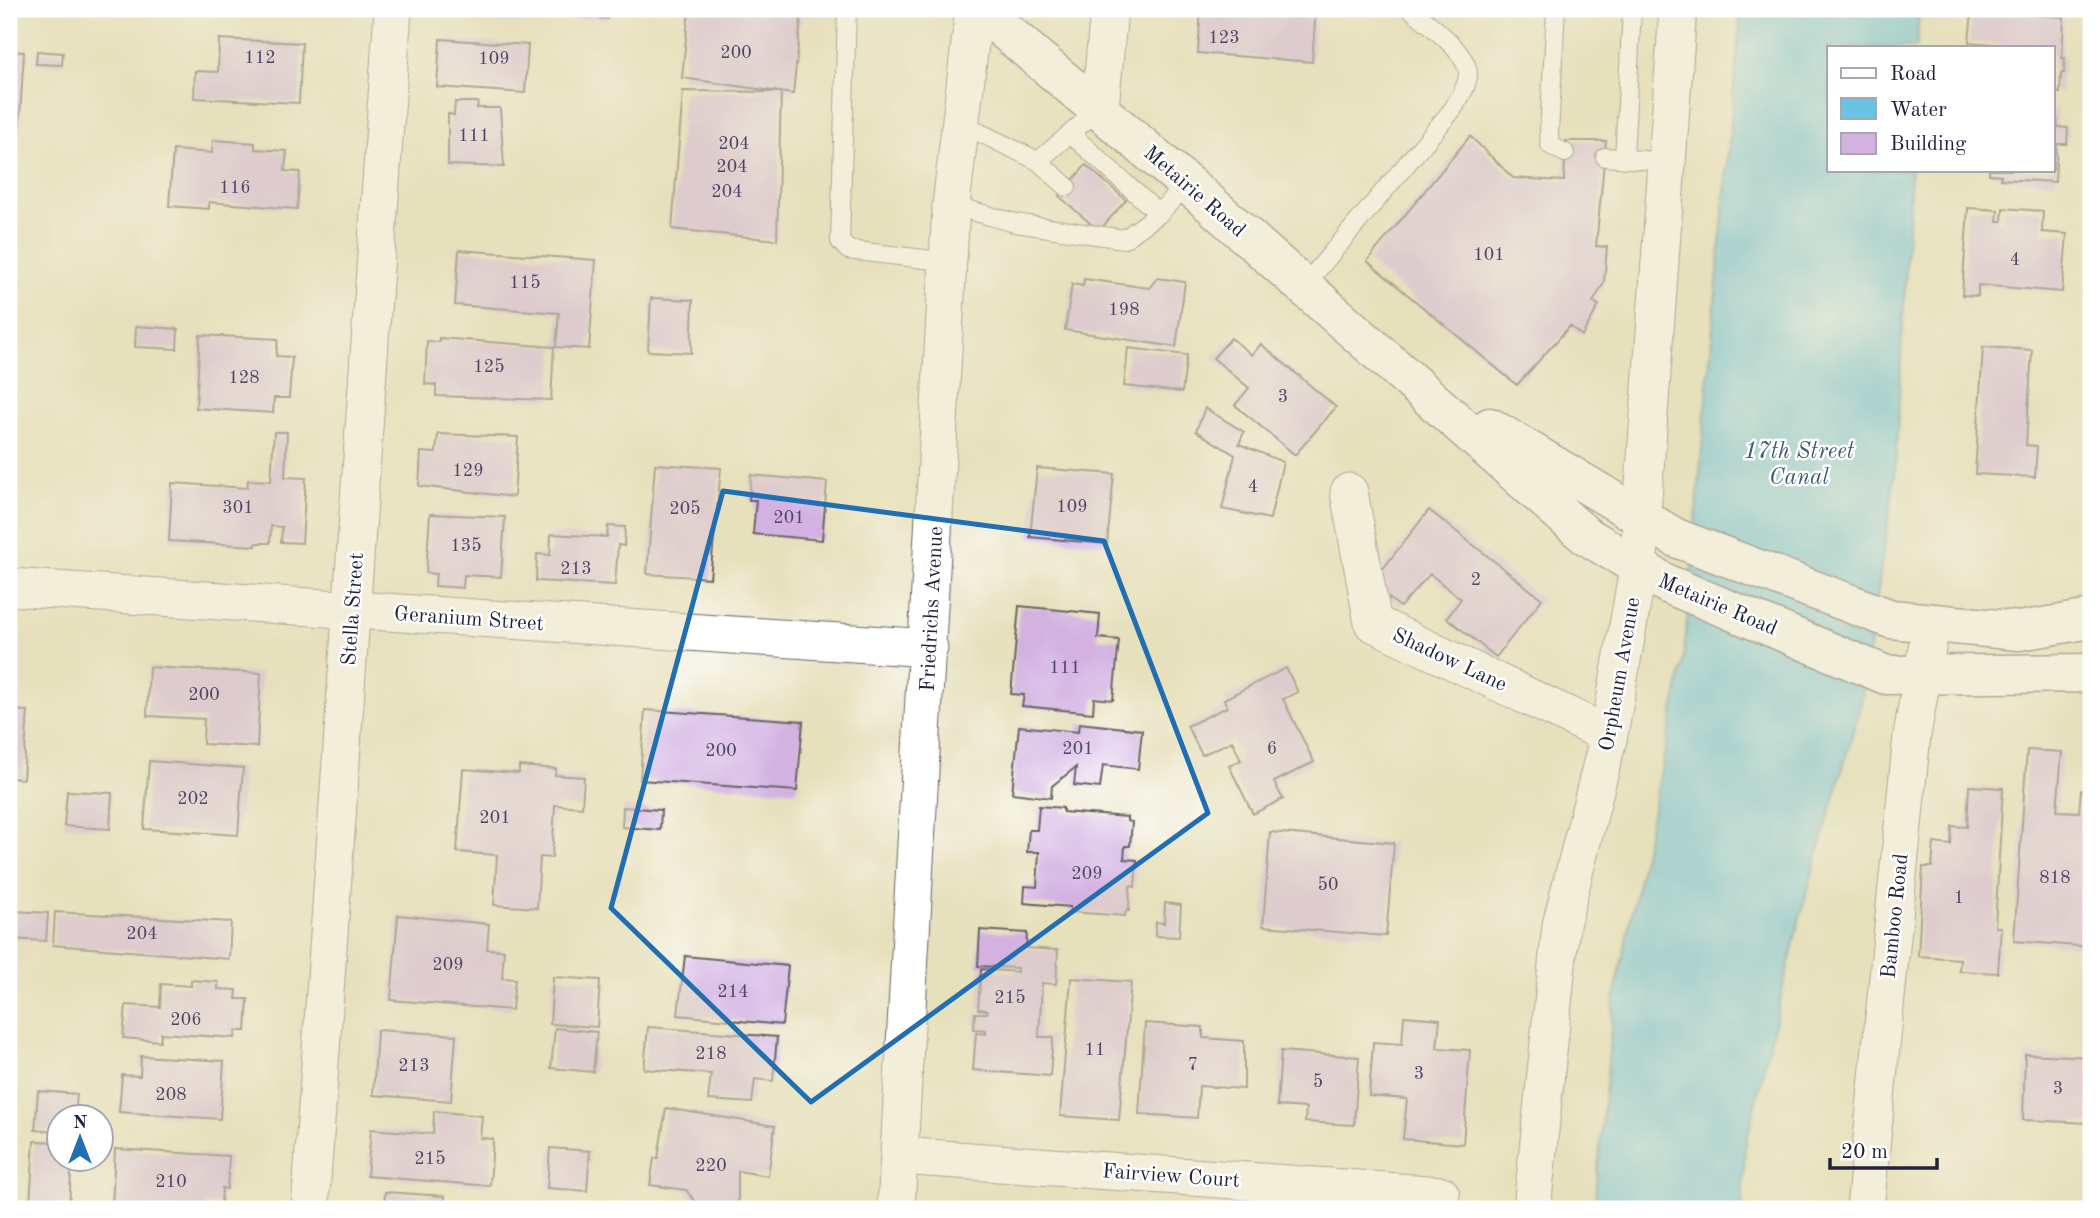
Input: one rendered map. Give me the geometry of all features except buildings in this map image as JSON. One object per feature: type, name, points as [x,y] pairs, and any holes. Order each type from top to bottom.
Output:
[{"type":"main road","name":"Metairie Road","points":[[976,9],[1100,108],[1584,535],[1653,577],[1903,675],[2091,673]]},
{"type":"main road","name":"Metairie Road","points":[[1407,377],[1676,538],[1891,619],[1931,625],[2019,631],[2091,619]]},
{"type":"street","name":"Stella Street","points":[[310,1209],[393,9]]},
{"type":"street","name":"Friedrichs Avenue","points":[[896,1209],[929,648],[951,205],[976,9]]},
{"type":"street","points":[[1100,108],[1109,9]]},
{"type":"street","name":"Orpheum Avenue","points":[[1532,1209],[1561,925],[1609,735],[1653,577],[1642,519],[1678,9]]},
{"type":"street","name":"Shadow Lane","points":[[1349,492],[1373,624],[1609,735]]},
{"type":"street","name":"Geranium Street","points":[[9,587],[929,648]]},
{"type":"street","name":"Bamboo Road","points":[[1865,1209],[1903,675],[1931,625]]},
{"type":"street","name":"Fairview Court","points":[[901,1156],[1441,1195]]},
{"type":"lane","points":[[847,9],[840,241],[848,250],[950,262]]},
{"type":"lane","points":[[1304,286],[1453,109],[1465,88],[1468,72],[1462,56],[1411,9]]},
{"type":"lane","points":[[1556,9],[1549,133],[1550,145],[1565,153]]},
{"type":"lane","points":[[1624,159],[1632,9]]},
{"type":"lane","points":[[1038,161],[1100,108]]},
{"type":"lane","points":[[962,124],[1038,161],[1067,187]]},
{"type":"lane","points":[[1071,134],[1159,214]]},
{"type":"lane","points":[[1605,157],[1667,162]]},
{"type":"lane","points":[[951,205],[1015,223],[1125,239],[1159,214],[1187,184]]},
{"type":"lane","points":[[1106,222],[1125,239]]},
{"type":"highlighted area","points":[[723,491],[1104,541],[1208,813],[811,1102],[611,908]]},
{"type":"water","name":"17th Street Canal","points":[[1741,9],[1919,9],[1917,46],[1827,46],[1827,172],[1911,172],[1895,474],[1861,704],[1800,917],[1745,1147],[1742,1209],[1594,1209],[1614,999],[1683,664]]}]
